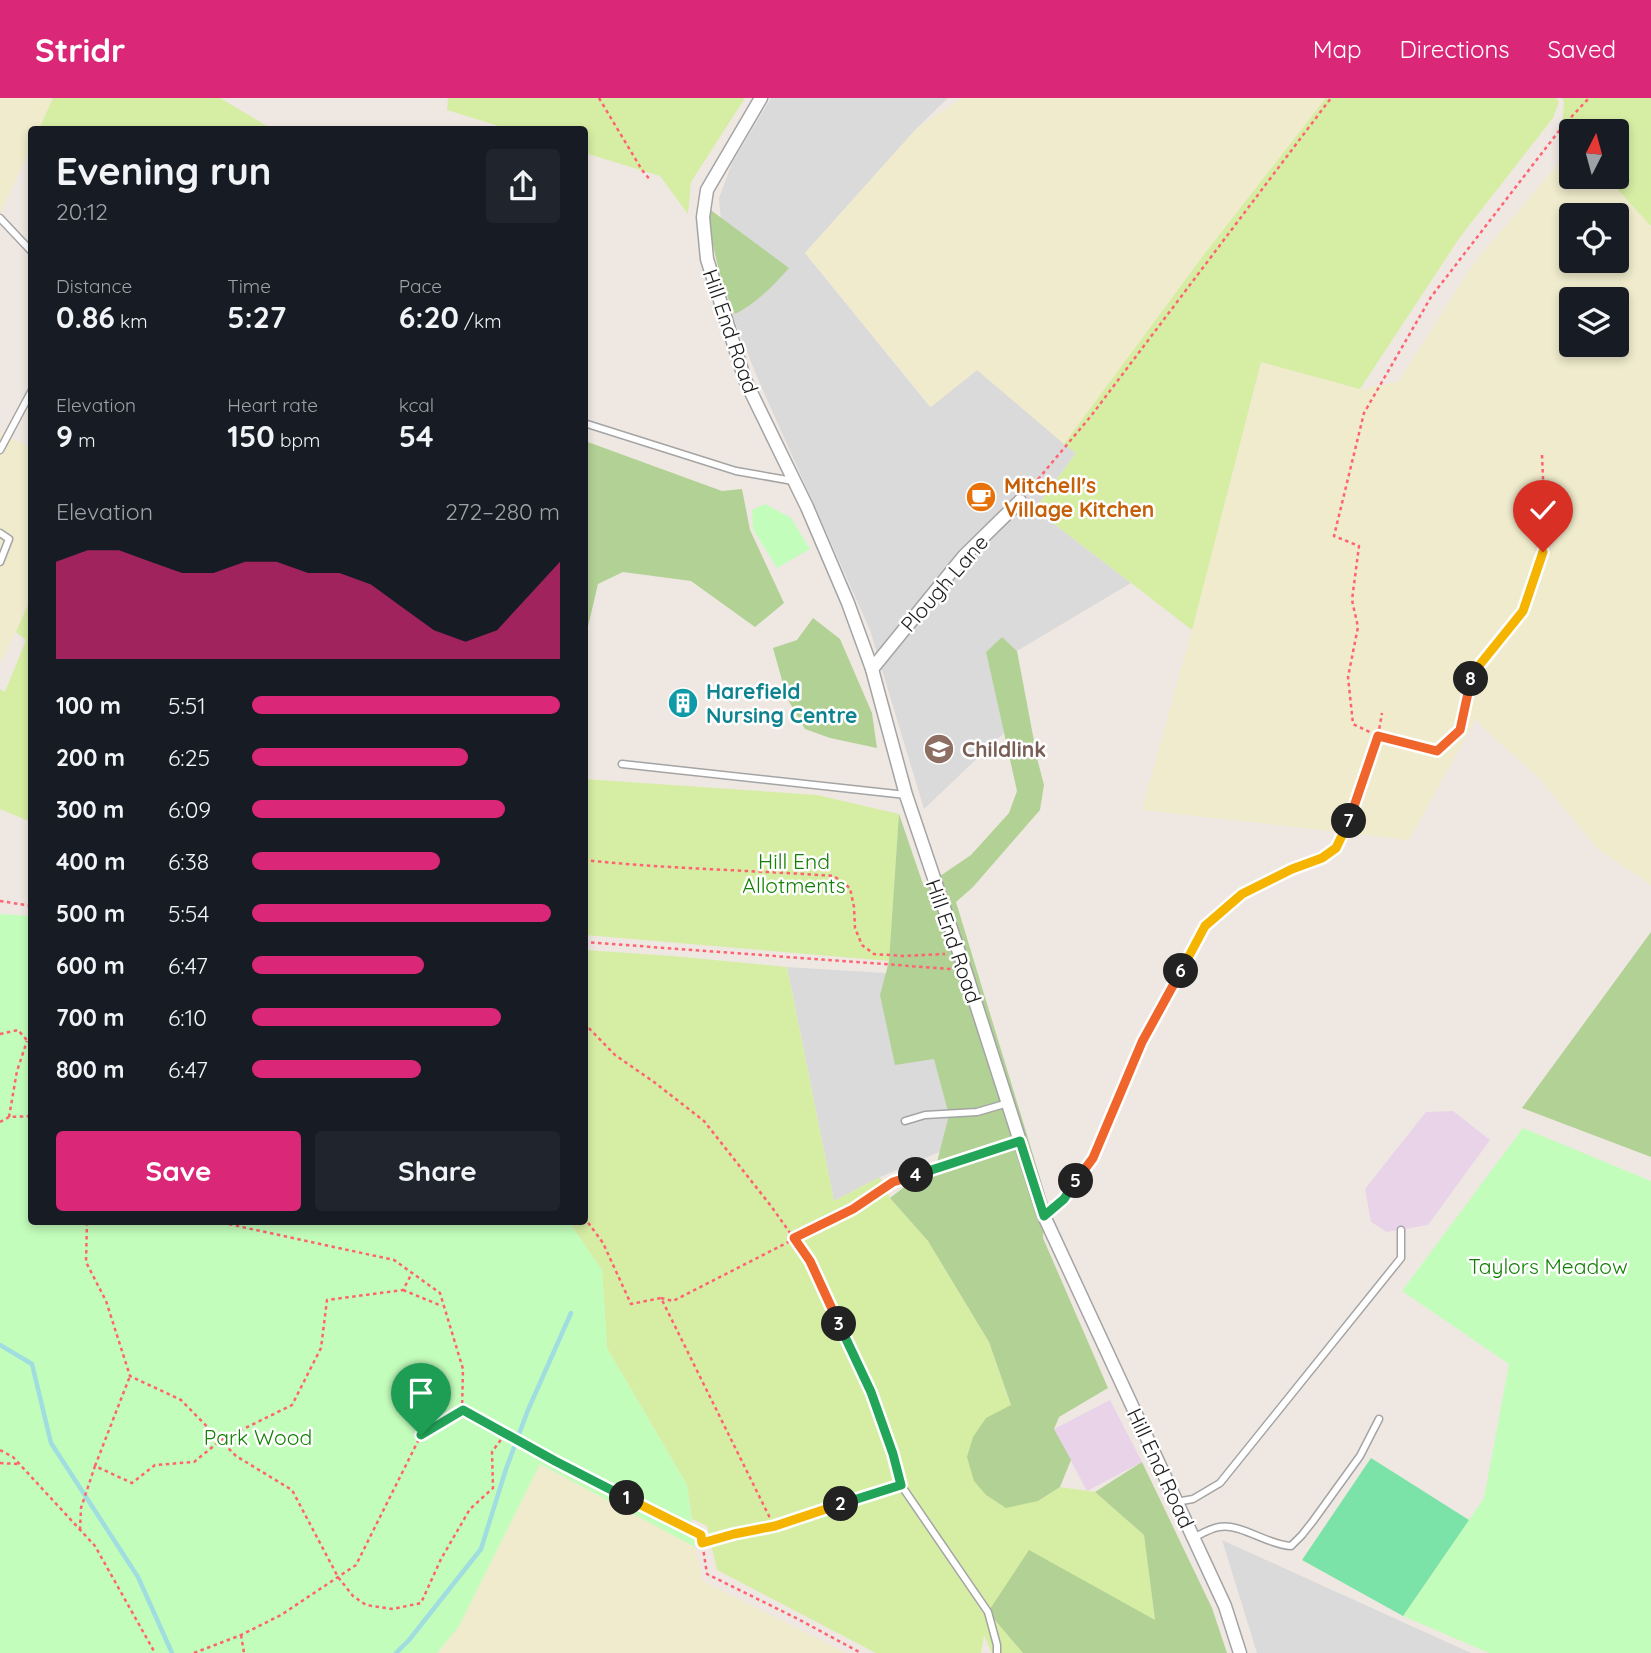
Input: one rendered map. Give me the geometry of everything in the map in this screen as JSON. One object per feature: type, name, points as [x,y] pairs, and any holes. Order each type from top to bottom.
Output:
[{"type":"street","name":"Hill End Road","points":[[761,98],[707,190],[703,217],[707,259],[745,380],[807,507],[848,603],[872,669],[906,795],[1044,1216],[1225,1606],[1240,1653]]},
{"type":"street","name":"Plough Lane","points":[[872,669],[964,556],[1020,500]]},
{"type":"lane","points":[[0,218],[28,248]]},
{"type":"lane","points":[[0,450],[28,398]]},
{"type":"lane","points":[[588,425],[736,471],[795,482]]},
{"type":"lane","points":[[0,533],[9,540],[0,562]]},
{"type":"lane","points":[[622,764],[906,795]]},
{"type":"lane","points":[[905,1121],[925,1115],[977,1112],[1008,1103]]},
{"type":"lane","points":[[1176,1502],[1193,1499],[1220,1483],[1401,1258],[1401,1230]]},
{"type":"lane","points":[[1193,1538],[1224,1526],[1291,1546],[1313,1521],[1360,1456],[1379,1419]]},
{"type":"lane","points":[[775,1526],[901,1485],[988,1612],[997,1653]]},
{"type":"path","points":[[599,98],[651,181]]},
{"type":"path","points":[[1020,500],[1091,416],[1331,98]]},
{"type":"path","points":[[1542,455],[1543,552],[1523,611],[1473,673],[1460,730],[1437,751],[1378,736],[1353,724],[1348,677],[1358,627],[1352,600],[1359,546],[1334,536],[1364,413],[1431,297],[1562,127],[1589,98]]},
{"type":"path","points":[[1044,1216],[1064,1199],[1093,1158],[1142,1042],[1205,926],[1242,894],[1292,869],[1322,858],[1336,848],[1347,828],[1378,736],[1382,713]]},
{"type":"path","points":[[588,860],[834,876],[850,888],[855,907],[855,928],[862,945],[874,954],[903,956],[959,953]]},
{"type":"path","points":[[0,901],[28,905]]},
{"type":"path","points":[[588,942],[965,970]]},
{"type":"path","points":[[588,1026],[615,1055],[704,1121],[771,1206],[810,1261],[871,1392],[901,1485]]},
{"type":"path","points":[[0,1034],[18,1030],[27,1041],[17,1071],[9,1117]]},
{"type":"path","points":[[0,1122],[9,1117],[28,1116]]},
{"type":"path","points":[[588,1222],[603,1243],[631,1304],[661,1298],[673,1301],[853,1209],[893,1182],[1020,1141]]},
{"type":"path","points":[[80,1530],[81,1508],[130,1376],[106,1301],[86,1262],[87,1225]]},
{"type":"path","points":[[240,1225],[394,1261],[439,1293],[463,1369],[463,1410]]},
{"type":"path","points":[[403,1290],[412,1273]]},
{"type":"path","points":[[95,1466],[132,1483],[155,1465],[194,1462],[221,1440],[292,1405],[321,1348],[327,1300],[403,1290],[444,1306]]},
{"type":"path","points":[[661,1298],[775,1526],[702,1543]]},
{"type":"path","points":[[130,1376],[181,1400],[236,1456],[292,1490],[338,1577],[354,1596],[366,1605],[393,1609],[421,1603],[441,1559],[470,1509],[493,1488],[492,1452],[505,1433]]},
{"type":"path","points":[[463,1410],[555,1461],[701,1535],[707,1574],[860,1653]]},
{"type":"path","points":[[194,1653],[241,1635],[281,1615],[356,1565],[421,1435],[463,1410]]},
{"type":"path","points":[[0,1450],[13,1457],[95,1546],[155,1653]]},
{"type":"path","points":[[0,1463],[19,1464]]},
{"type":"path","points":[[241,1635],[244,1653]]},
{"type":"shaded area","points":[[0,98],[53,98],[40,126],[28,126],[28,153],[0,215]]},
{"type":"shaded area","points":[[771,98],[948,98],[917,128],[805,253],[930,407],[977,370],[1076,453],[1035,509],[1131,583],[1017,651],[1002,637],[986,652],[1004,733],[924,809],[870,630],[757,377],[728,304],[719,198],[732,163]]},
{"type":"shaded area","points":[[962,98],[1326,98],[1064,444],[977,370],[931,407],[805,253],[917,128]]},
{"type":"shaded area","points":[[1559,163],[1559,189],[1617,189],[1651,227],[1651,885],[1598,849],[1540,779],[1476,719],[1409,840],[1142,810],[1192,630],[1261,362],[1360,389],[1398,382],[1474,263]]},
{"type":"shaded area","points":[[0,433],[28,446],[28,606],[0,664]]},
{"type":"shaded area","points":[[787,967],[885,973],[996,1128],[878,1178],[834,1201]]},
{"type":"shaded area","points":[[1453,1111],[1490,1140],[1428,1225],[1387,1232],[1371,1222],[1365,1189],[1426,1112]]},
{"type":"shaded area","points":[[1110,1400],[1142,1462],[1087,1491],[1054,1429]]},
{"type":"shaded area","points":[[539,1464],[695,1547],[703,1581],[846,1653],[437,1653],[459,1626]]},
{"type":"shaded area","points":[[1222,1540],[1471,1653],[1257,1653]]},
{"type":"green space","points":[[53,98],[220,98],[267,126],[40,126]]},
{"type":"green space","points":[[448,98],[745,98],[691,182],[688,214],[660,176],[588,154],[588,126],[498,126],[447,110]]},
{"type":"green space","points":[[1326,98],[1556,98],[1559,102],[1553,118],[1460,237],[1360,389],[1261,362],[1192,630],[1035,509],[1076,453],[1064,444],[1203,256]]},
{"type":"green space","points":[[1562,98],[1651,98],[1651,226],[1617,189],[1629,189],[1629,119],[1563,119]]},
{"type":"green space","points":[[708,208],[789,268],[757,300],[735,314],[717,262]]},
{"type":"green space","points":[[588,442],[722,491],[742,489],[750,530],[784,603],[755,627],[691,581],[623,572],[598,584],[588,626]]},
{"type":"green space","points":[[765,504],[791,518],[810,549],[777,568],[753,529],[752,510]]},
{"type":"green space","points":[[28,605],[28,821],[0,809],[0,689],[5,692],[26,640],[16,632]]},
{"type":"green space","points":[[813,618],[840,639],[872,713],[877,748],[830,738],[805,729],[787,698],[773,648],[797,640]]},
{"type":"green space","points":[[1002,637],[1017,651],[1044,785],[1040,810],[973,887],[956,902],[1045,1194],[1043,1238],[1108,1388],[1059,1417],[1054,1429],[1071,1460],[1060,1487],[1038,1501],[1006,1508],[986,1495],[974,1481],[967,1457],[973,1437],[986,1418],[1011,1405],[989,1342],[928,1241],[890,1198],[937,1162],[949,1115],[934,1059],[895,1065],[880,995],[889,961],[899,814],[924,887],[971,855],[1009,813],[1017,791],[986,652]]},
{"type":"green space","name":"Hill End Allotments","points":[[588,779],[817,795],[899,814],[889,961],[588,935]]},
{"type":"green space","name":"Park Wood","points":[[0,914],[28,916],[28,1225],[571,1225],[602,1270],[607,1348],[687,1485],[695,1547],[540,1464],[459,1626],[437,1653],[0,1653]]},
{"type":"green space","points":[[1651,932],[1651,1157],[1522,1108]]},
{"type":"green space","points":[[588,950],[787,967],[834,1201],[880,1177],[890,1198],[928,1241],[989,1342],[1011,1406],[986,1418],[1038,1501],[1060,1487],[1095,1492],[1144,1535],[1155,1620],[988,1612],[1023,1653],[992,1653],[984,1635],[981,1653],[876,1653],[717,1570],[707,1526],[692,1519],[687,1485],[607,1348],[602,1270],[571,1225],[588,1225]]},
{"type":"green space","name":"Taylors Meadow","points":[[1523,1128],[1651,1181],[1651,1653],[1489,1653],[1403,1616],[1484,1498],[1509,1364],[1402,1291]]},
{"type":"green space","points":[[1371,1458],[1469,1520],[1403,1616],[1302,1560]]},
{"type":"green space","points":[[1142,1462],[1212,1608],[1227,1653],[1023,1653],[988,1612],[1029,1550],[1155,1620],[1144,1535],[1095,1492]]},
{"type":"waterway","points":[[396,1653],[481,1549],[528,1410],[571,1313]]},
{"type":"waterway","points":[[0,1345],[32,1364],[51,1443],[138,1577],[172,1653]]},
{"type":"place","name":"Mitchell's Village Kitchen","points":[[981,497]]},
{"type":"place","name":"Harefield Nursing Centre","points":[[683,703]]},
{"type":"place","name":"Childlink","points":[[939,749]]},
{"type":"route","points":[[421,1435],[463,1410],[555,1461],[701,1535],[702,1543],[775,1526],[901,1485],[871,1392],[810,1261],[794,1238],[853,1209],[893,1182],[1020,1141],[1044,1216],[1064,1199],[1093,1158],[1142,1042],[1205,926],[1242,894],[1292,869],[1322,858],[1336,848],[1347,828],[1378,736],[1437,751],[1460,730],[1473,673],[1523,611],[1543,552]]}]
